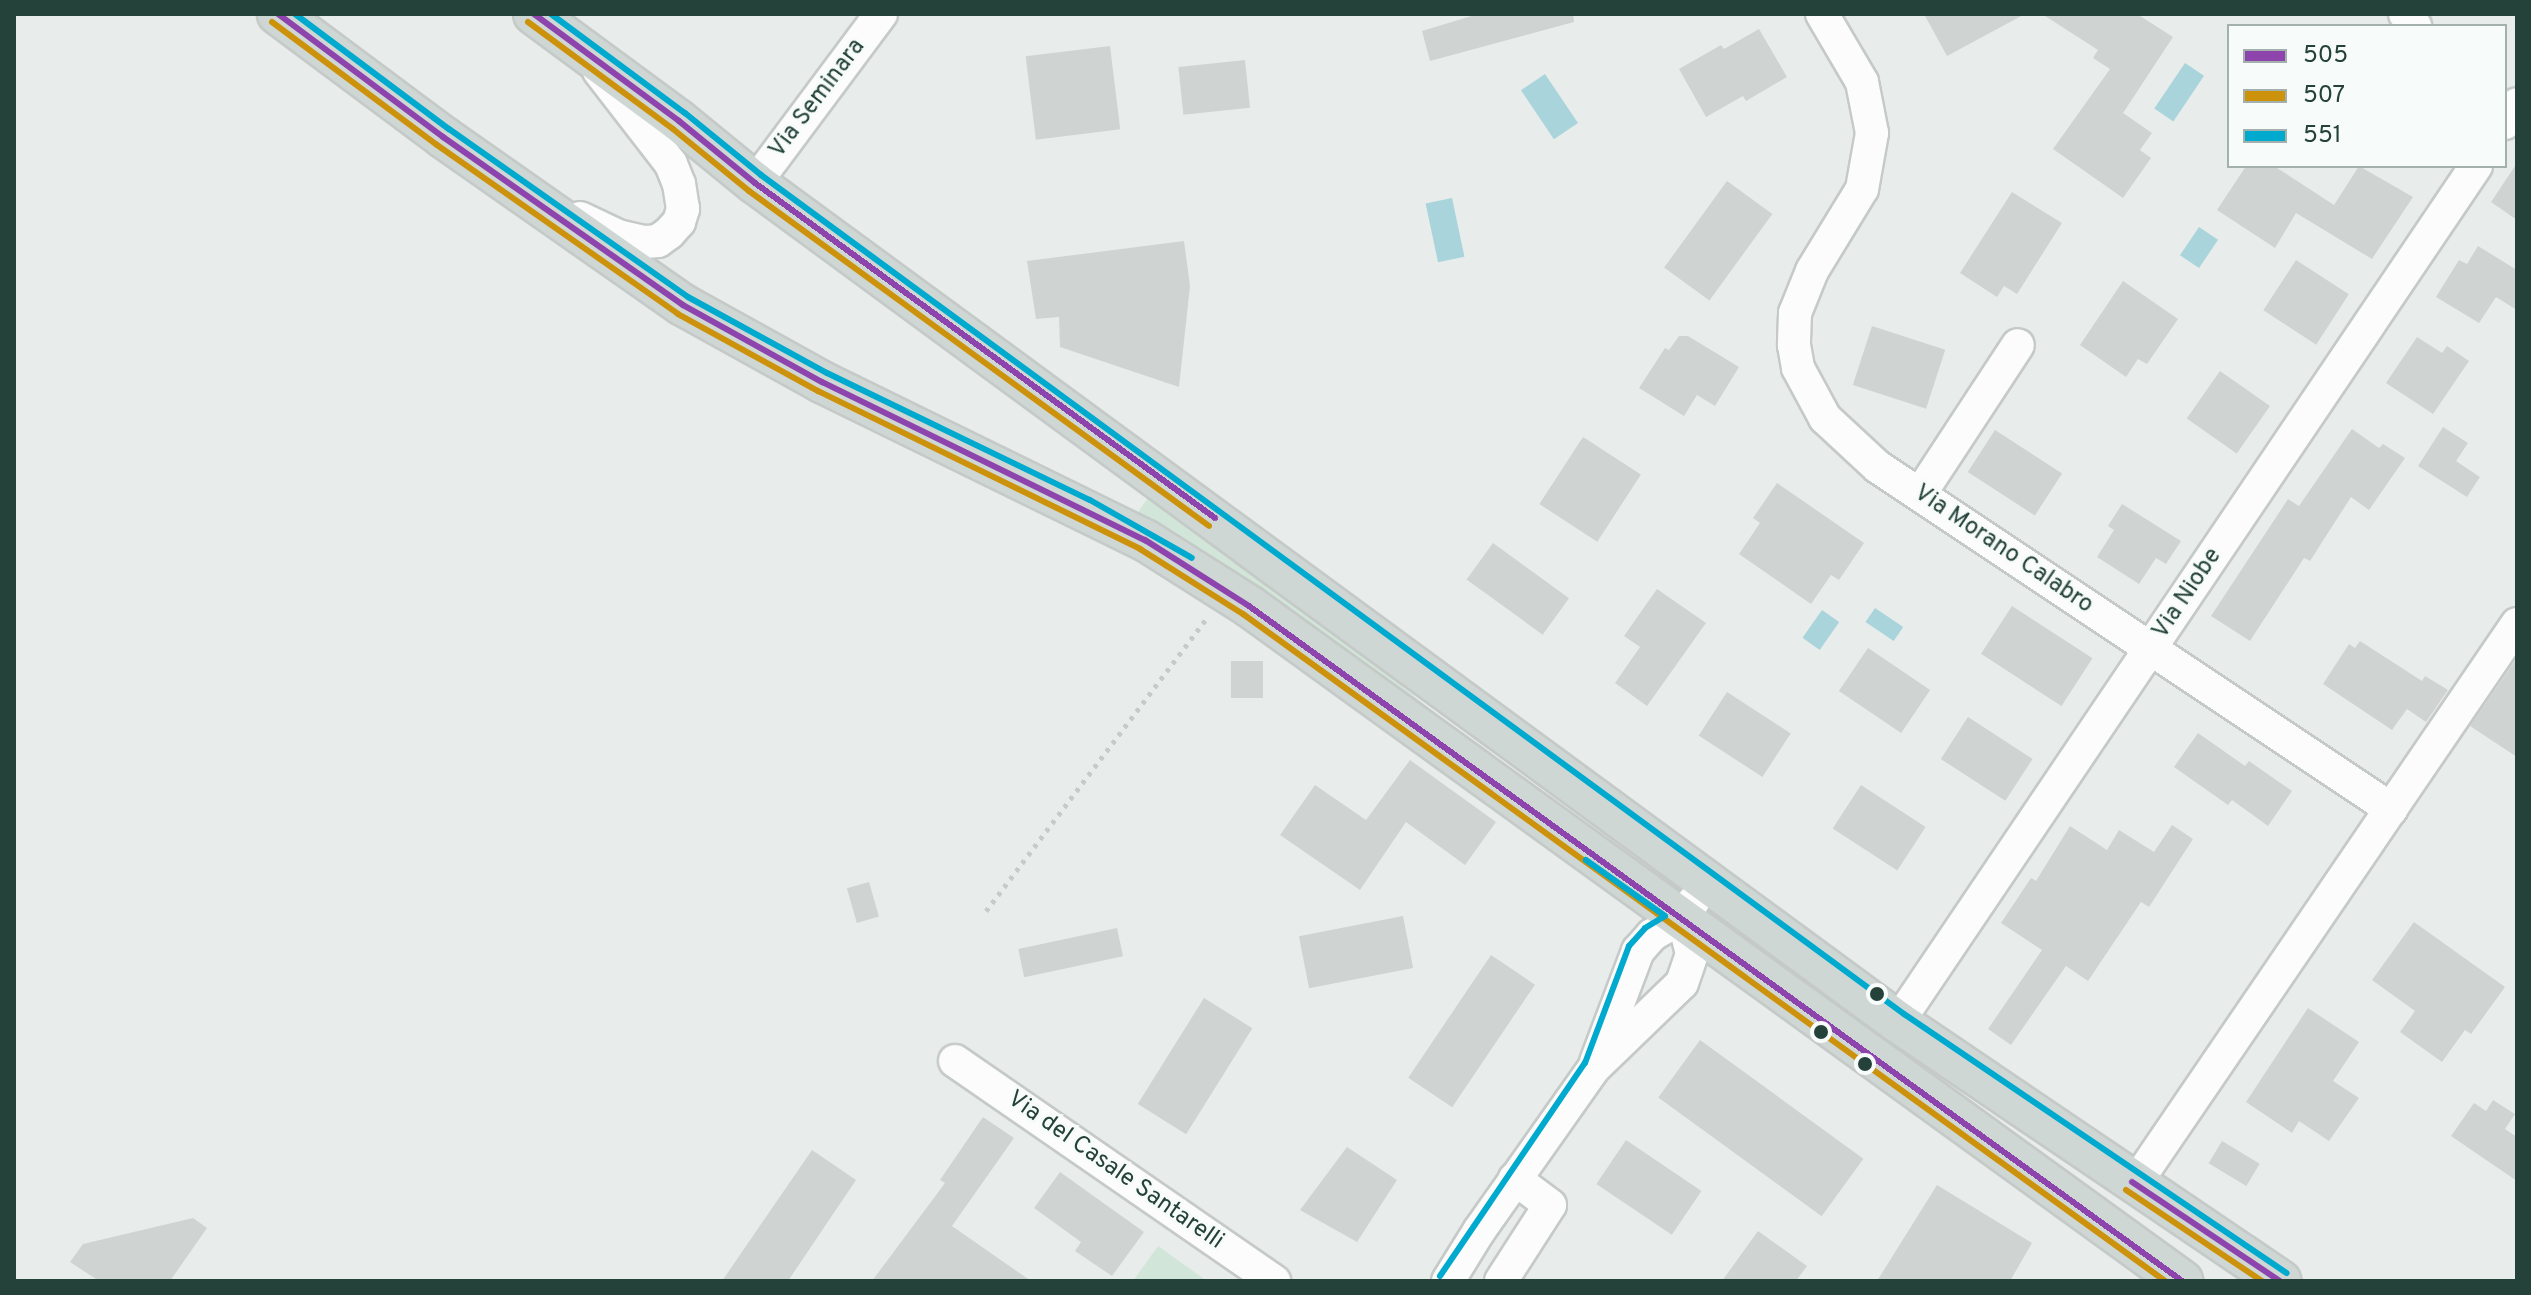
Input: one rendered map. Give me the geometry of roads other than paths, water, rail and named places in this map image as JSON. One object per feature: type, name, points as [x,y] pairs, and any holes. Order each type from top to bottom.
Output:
[{"type":"main road","points":[[278,14],[443,137],[639,276],[718,326],[822,382],[1086,509],[1145,540],[1228,592],[1683,917],[2182,1281]]},
{"type":"main road","points":[[534,14],[679,121],[755,183],[1898,1022],[2280,1281]]},
{"type":"street","name":"Via Seminara","points":[[755,183],[881,14]]},
{"type":"street","name":"Via Morano Calabro","points":[[1822,14],[1856,70],[1866,93],[1872,133],[1866,178],[1857,199],[1800,295],[1794,323],[1796,356],[1810,393],[1830,424],[1868,459],[2391,809]]},
{"type":"street","points":[[443,137],[603,230],[645,242],[664,238],[675,228],[682,215],[676,173],[583,50]]},
{"type":"street","name":"Via Niobe","points":[[1898,1022],[2475,168]]},
{"type":"street","points":[[1920,494],[2018,345]]},
{"type":"street","points":[[2135,1184],[2517,624]]},
{"type":"street","points":[[1594,1068],[1638,951],[1652,935],[1683,917],[1707,882]]},
{"type":"street","points":[[1448,1281],[1515,1179],[1594,1068],[1682,983],[1692,954],[1683,917]]},
{"type":"street","name":"Via del Casale Santarelli","points":[[955,1061],[1274,1281]]},
{"type":"street","points":[[1501,1281],[1550,1205],[1515,1179]]},
{"type":"water","points":[[2185,63],[2204,76],[2173,121],[2154,109]]},
{"type":"water","points":[[1545,74],[1578,123],[1554,139],[1521,90]]},
{"type":"water","points":[[1452,198],[1464,257],[1438,262],[1426,204]]},
{"type":"water","points":[[2199,227],[2218,240],[2199,268],[2180,255]]},
{"type":"water","points":[[1875,608],[1903,627],[1894,641],[1865,622]]},
{"type":"water","points":[[1822,610],[1839,622],[1820,650],[1802,638]]}]
